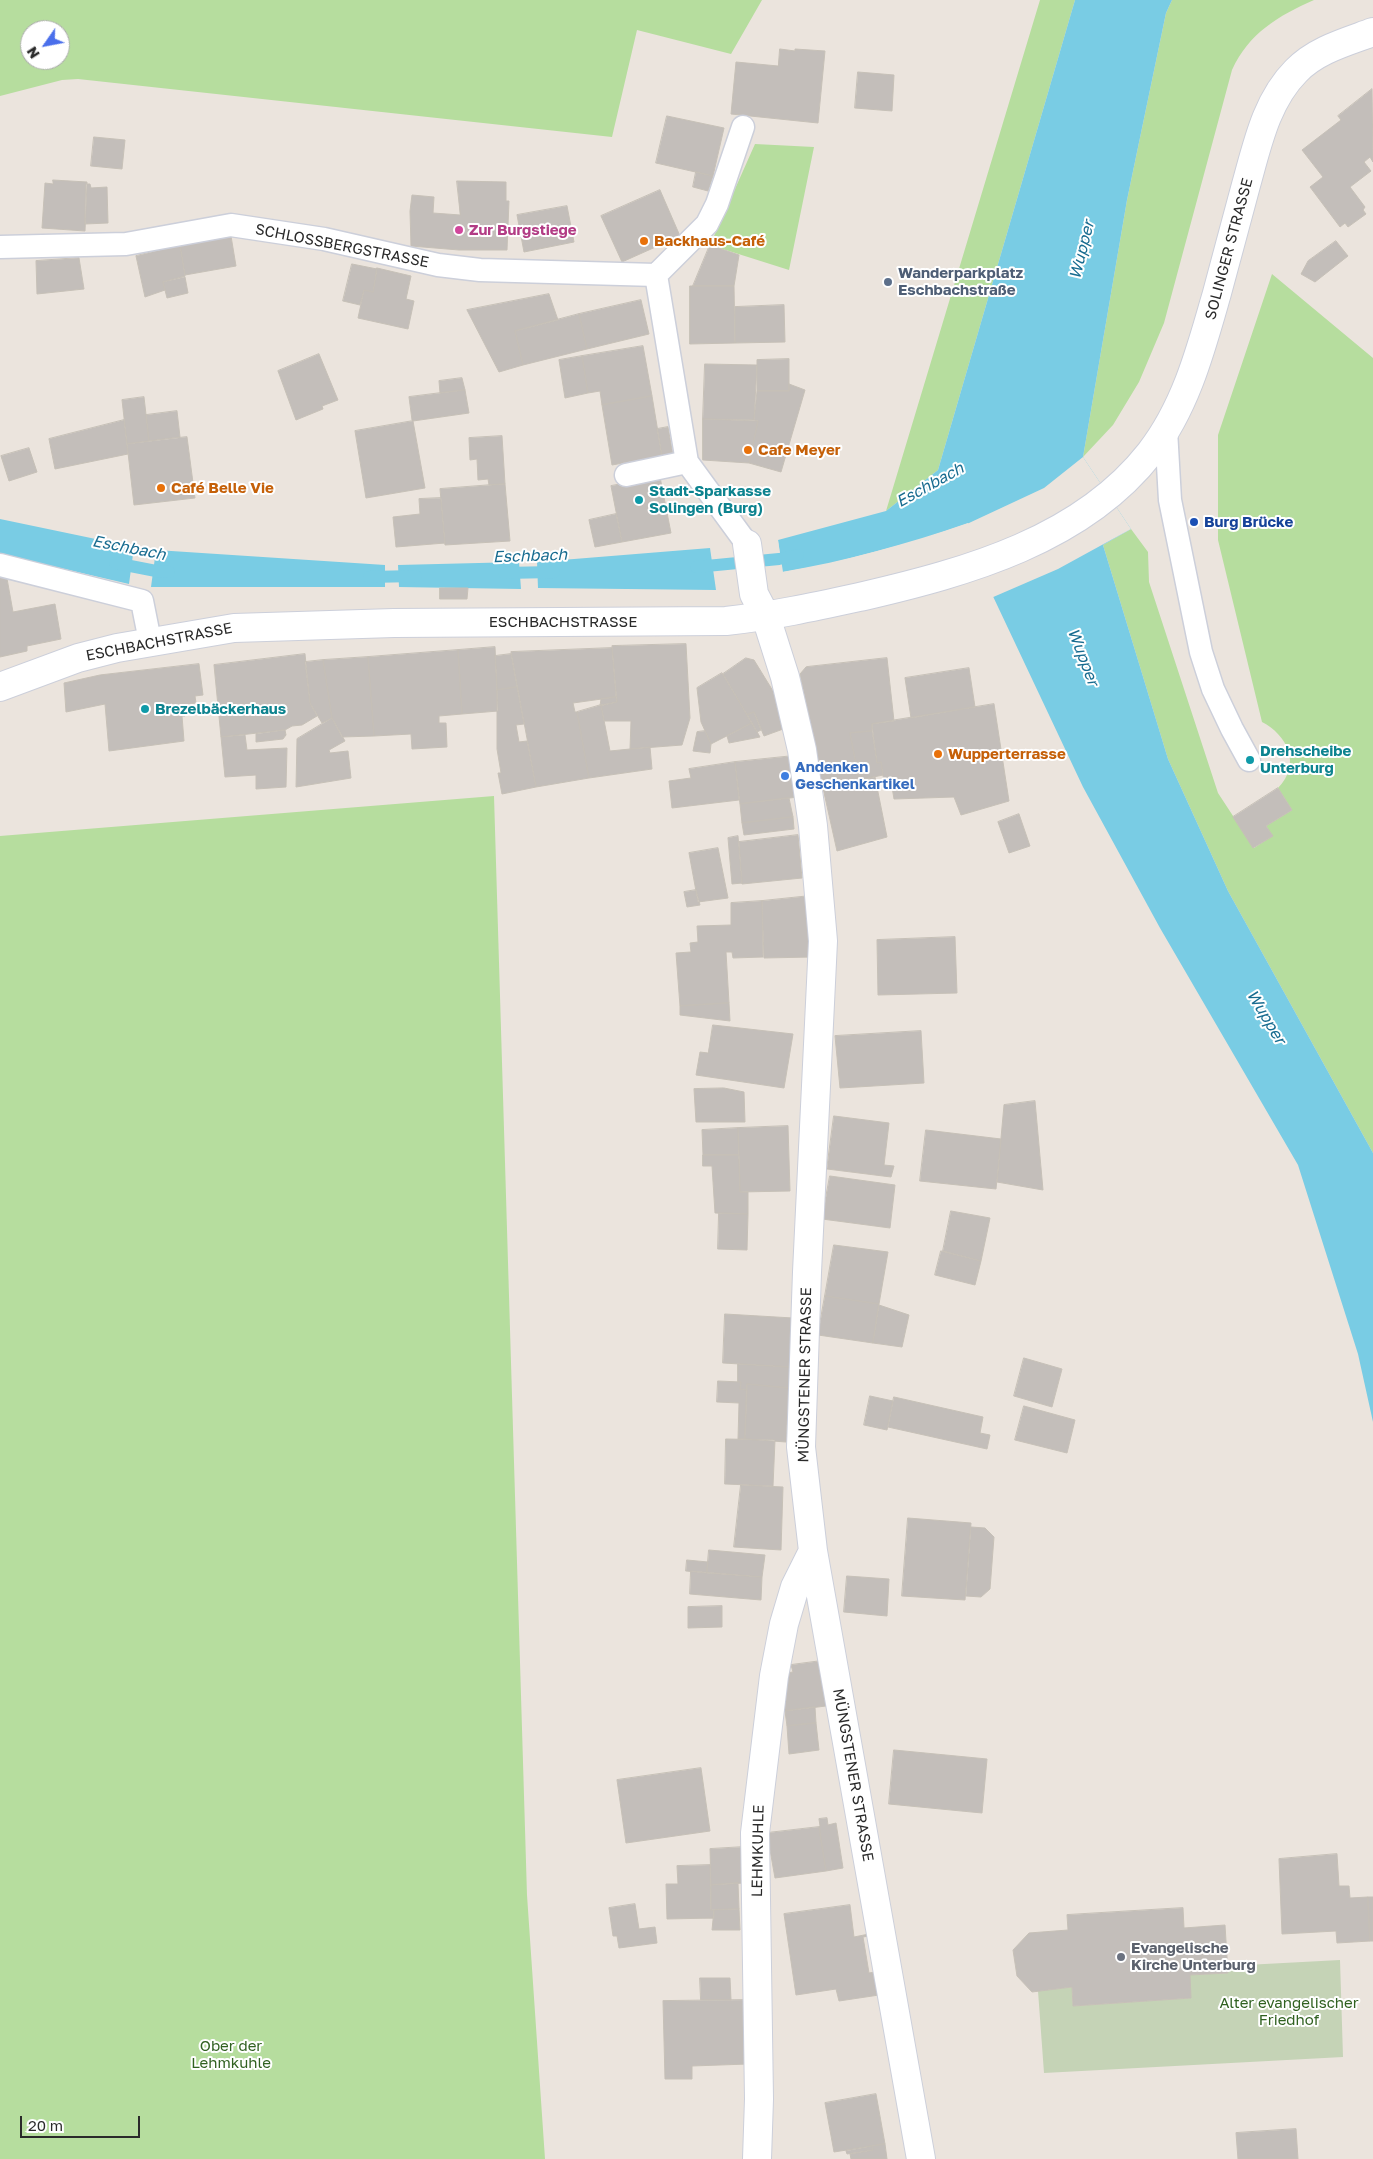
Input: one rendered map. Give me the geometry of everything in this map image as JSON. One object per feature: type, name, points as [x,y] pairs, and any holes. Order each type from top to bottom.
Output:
[{"type":"street","name":"SOLINGER STRASSE","points":[[1110,496],[1137,468],[1166,430],[1188,385],[1204,339],[1259,138],[1274,102],[1286,82],[1305,62],[1334,46],[1373,32]]},
{"type":"street","name":"ESCHBACHSTRASSE","points":[[0,687],[78,658],[150,641],[265,625],[726,620],[760,605],[794,612],[904,587],[981,563],[1025,546],[1068,524],[1110,496]]},
{"type":"street","points":[[747,544],[760,605]]},
{"type":"street","name":"MÜNGSTENER STRASSE","points":[[760,605],[785,677],[802,750],[813,826],[823,941],[807,1272],[801,1447],[813,1552],[921,2159]]},
{"type":"street","name":"LEHMKUHLE","points":[[757,2159],[759,2099],[755,1834],[777,1659],[784,1624],[795,1587],[813,1552]]},
{"type":"lane","points":[[743,127],[718,204],[707,224],[656,275],[687,462],[747,544]]},
{"type":"lane","name":"SCHLOSSBERGSTRASSE","points":[[0,247],[126,244],[231,225],[324,239],[438,265],[480,270],[656,275]]},
{"type":"lane","points":[[1166,430],[1170,500],[1201,652],[1213,689],[1249,760]]},
{"type":"lane","points":[[626,475],[687,462]]},
{"type":"lane","points":[[0,565],[142,601],[150,641]]},
{"type":"green space","points":[[0,0],[762,0],[731,54],[637,30],[612,137],[78,79],[62,80],[0,96]]},
{"type":"green space","points":[[1040,0],[1075,0],[938,470],[886,511]]},
{"type":"green space","points":[[1172,0],[1314,0],[1288,12],[1266,27],[1247,46],[1232,70],[1164,323],[1139,382],[1113,425],[1083,457],[1127,200],[1166,13]]},
{"type":"green space","points":[[755,144],[814,147],[789,270],[710,245]]},
{"type":"green space","points":[[1272,274],[1373,358],[1373,1153],[1228,891],[1168,759],[1103,545],[1131,529],[1148,552],[1149,582],[1218,793],[1254,848],[1272,836],[1266,826],[1292,810],[1278,788],[1285,779],[1290,760],[1284,742],[1278,734],[1262,722],[1218,540],[1218,435]]},
{"type":"green space","name":"Ober der Lehmkuhle","points":[[494,796],[527,1895],[545,2159],[0,2159],[0,836]]},
{"type":"green space","name":"Alter evangelischer Friedhof","points":[[1340,1960],[1343,2057],[1044,2073],[1038,1991],[1072,1987],[1073,2006],[1190,1998],[1190,1975],[1228,1973],[1227,1966]]},
{"type":"water","name":"Wupper","points":[[1075,0],[1172,0],[1166,13],[1127,200],[1083,457],[1131,529],[1103,545],[1168,759],[1228,891],[1373,1153],[1373,1422],[1358,1354],[1298,1165],[1160,928],[1083,787],[990,590],[968,523],[876,551],[782,572],[778,540],[886,511],[938,470]]},
{"type":"water","points":[[0,519],[134,547],[129,584],[0,554]]},
{"type":"water","points":[[710,548],[716,590],[538,588],[537,562]]},
{"type":"water","points":[[156,550],[385,565],[385,587],[151,587]]},
{"type":"water","points":[[519,562],[521,589],[399,587],[398,565]]},
{"type":"pier","points":[[1083,457],[1131,529],[1058,569],[991,598],[967,526],[916,543],[824,567],[783,574],[780,572],[776,541],[778,540],[783,572],[824,565],[916,541],[969,523],[1044,488]]},
{"type":"building","points":[[780,49],[825,51],[818,123],[731,114],[736,62],[778,66]]},
{"type":"building","points":[[858,72],[894,75],[892,111],[855,108]]},
{"type":"building","points":[[1372,89],[1373,162],[1370,157],[1364,162],[1371,171],[1350,187],[1365,207],[1363,210],[1366,214],[1348,227],[1345,223],[1340,227],[1310,187],[1323,177],[1302,150],[1341,120],[1338,116]]},
{"type":"building","points":[[667,116],[724,128],[713,176],[656,163]]},
{"type":"building","points":[[94,137],[125,140],[122,169],[91,166]]},
{"type":"building","points":[[696,172],[713,176],[708,191],[693,187]]},
{"type":"building","points":[[53,180],[87,182],[85,231],[42,228],[45,183],[53,184]]},
{"type":"building","name":"Zur Burgstiege","points":[[457,181],[506,182],[506,201],[509,201],[507,250],[459,250],[411,246],[410,211],[412,195],[434,197],[433,213],[460,215]]},
{"type":"building","points":[[86,184],[90,184],[91,188],[107,187],[108,223],[85,224]]},
{"type":"building","points":[[660,190],[680,236],[622,262],[601,216]]},
{"type":"building","points":[[567,206],[574,242],[524,252],[517,215]]},
{"type":"building","points":[[231,236],[236,266],[185,275],[180,245]]},
{"type":"building","points":[[1336,241],[1348,256],[1315,282],[1301,274],[1308,261]]},
{"type":"building","points":[[180,245],[185,276],[163,282],[165,290],[145,297],[136,256]]},
{"type":"building","points":[[710,245],[739,255],[734,286],[693,286]]},
{"type":"building","points":[[79,258],[84,289],[37,294],[36,261]]},
{"type":"building","points":[[352,264],[377,269],[373,292],[364,290],[360,305],[343,301]]},
{"type":"building","points":[[377,268],[411,276],[406,299],[414,301],[408,329],[358,318],[364,290],[373,292]]},
{"type":"building","points":[[185,277],[188,293],[167,298],[163,282]]},
{"type":"building","points":[[690,286],[734,286],[735,343],[690,344]]},
{"type":"building","points":[[549,294],[558,320],[515,331],[523,365],[499,372],[467,310]]},
{"type":"building","points":[[641,300],[649,334],[587,349],[579,314]]},
{"type":"building","points":[[784,305],[785,342],[735,343],[735,307]]},
{"type":"building","points":[[579,314],[587,349],[523,365],[515,331]]},
{"type":"building","points":[[643,346],[652,396],[602,405],[600,391],[588,393],[582,356]]},
{"type":"building","points":[[319,354],[338,400],[322,406],[323,409],[296,420],[278,371]]},
{"type":"building","points":[[582,356],[588,393],[565,398],[559,360]]},
{"type":"building","points":[[789,359],[789,391],[757,391],[757,360]]},
{"type":"building","points":[[705,364],[757,365],[754,420],[703,419]]},
{"type":"building","points":[[462,378],[465,390],[440,393],[439,381]]},
{"type":"building","points":[[789,384],[805,390],[781,472],[749,463],[758,421],[754,420],[757,391],[789,391]]},
{"type":"building","points":[[465,390],[469,413],[412,420],[409,397]]},
{"type":"building","points":[[652,396],[662,456],[612,465],[602,405]]},
{"type":"building","points":[[144,397],[149,441],[127,444],[122,400]]},
{"type":"building","points":[[177,411],[180,437],[149,441],[146,415]]},
{"type":"building","points":[[703,419],[758,421],[749,463],[703,460]]},
{"type":"building","points":[[124,420],[128,454],[55,469],[49,439]]},
{"type":"building","points":[[413,421],[425,488],[366,498],[355,431]]},
{"type":"building","points":[[668,427],[673,455],[662,456],[657,429]]},
{"type":"building","points":[[502,436],[505,484],[489,485],[488,479],[478,480],[477,459],[470,460],[469,438]]},
{"type":"building","points":[[187,437],[195,498],[134,505],[127,444]]},
{"type":"building","points":[[29,448],[37,472],[9,481],[1,456]]},
{"type":"building","name":"Stadt-Sparkasse Solingen (Burg)","points":[[660,477],[671,533],[622,542],[611,486]]},
{"type":"building","points":[[505,484],[510,541],[445,545],[440,489]]},
{"type":"building","points":[[441,498],[445,543],[396,547],[393,517],[420,514],[419,499]]},
{"type":"building","points":[[616,514],[622,542],[595,547],[589,520]]},
{"type":"building","points":[[0,572],[6,573],[13,612],[55,604],[61,639],[27,646],[27,651],[0,657]]},
{"type":"building","points":[[440,588],[468,588],[467,599],[440,599]]},
{"type":"building","points":[[686,644],[690,718],[682,745],[630,749],[631,721],[604,721],[601,705],[617,702],[612,646]]},
{"type":"building","points":[[495,647],[498,711],[462,714],[458,650]]},
{"type":"building","points":[[612,648],[616,697],[573,703],[575,712],[577,712],[589,778],[536,787],[511,652]]},
{"type":"building","points":[[458,650],[462,714],[439,716],[439,723],[446,723],[447,747],[412,749],[411,734],[374,736],[368,657]]},
{"type":"building","points":[[305,654],[310,703],[317,716],[302,725],[292,726],[285,730],[221,737],[214,665]]},
{"type":"building","points":[[511,654],[517,687],[497,690],[495,656]]},
{"type":"building","points":[[368,657],[374,736],[342,737],[332,718],[323,660]]},
{"type":"building","points":[[746,658],[754,660],[773,691],[786,728],[764,736],[754,712],[747,715],[723,674]]},
{"type":"building","points":[[887,658],[894,721],[872,724],[872,731],[850,733],[859,780],[823,788],[800,674],[806,667]]},
{"type":"building","points":[[323,660],[332,718],[322,723],[310,703],[305,662]]},
{"type":"building","name":"Brezelbäckerhaus","points":[[199,664],[203,695],[195,696],[196,703],[184,705],[185,716],[182,716],[184,741],[109,751],[105,704],[66,712],[64,683],[100,675]]},
{"type":"building","points":[[969,668],[975,707],[911,718],[905,678]]},
{"type":"building","points":[[722,673],[752,723],[711,744],[701,722],[697,688]]},
{"type":"building","points":[[517,687],[524,724],[516,725],[519,742],[527,741],[536,787],[502,794],[498,773],[501,773],[497,749],[497,690]]},
{"type":"building","points":[[616,697],[617,702],[600,706],[601,699]]},
{"type":"building","name":"Wupperterrasse","points":[[994,704],[1009,801],[961,815],[954,797],[894,799],[891,781],[884,782],[881,762],[877,763],[872,724]]},
{"type":"building","points":[[601,705],[610,751],[650,747],[652,769],[589,778],[577,712]]},
{"type":"building","points":[[754,712],[761,730],[757,732],[747,715]]},
{"type":"building","points":[[332,718],[345,741],[329,750],[330,753],[348,751],[351,778],[296,787],[297,739]]},
{"type":"building","points":[[752,723],[760,737],[729,743],[727,736]]},
{"type":"building","points":[[285,730],[286,735],[283,739],[256,742],[256,734]]},
{"type":"building","points":[[705,731],[711,744],[710,753],[693,751],[697,732]]},
{"type":"building","points":[[872,731],[877,763],[881,762],[883,775],[859,780],[850,733]]},
{"type":"building","points":[[245,735],[247,750],[287,748],[286,787],[256,789],[256,775],[225,777],[221,737]]},
{"type":"building","points":[[793,756],[798,797],[740,804],[735,762]]},
{"type":"building","points":[[735,762],[739,800],[672,808],[669,781],[691,778],[689,769]]},
{"type":"building","points":[[875,777],[887,837],[837,851],[823,788]]},
{"type":"building","points":[[1278,788],[1292,810],[1266,826],[1273,836],[1253,848],[1233,817]]},
{"type":"building","points":[[789,798],[793,817],[742,823],[740,804]]},
{"type":"building","points":[[1019,814],[1030,846],[1009,853],[998,822]]},
{"type":"building","points":[[793,817],[794,829],[744,835],[742,823]]},
{"type":"building","points":[[798,835],[802,878],[742,884],[739,842]]},
{"type":"building","points":[[738,836],[742,883],[732,884],[728,838]]},
{"type":"building","points":[[718,848],[728,898],[698,902],[689,853]]},
{"type":"building","points":[[696,890],[700,905],[687,907],[684,892]]},
{"type":"building","points":[[810,896],[812,957],[764,958],[762,901]]},
{"type":"building","points":[[762,901],[763,957],[733,958],[732,952],[726,952],[729,1003],[680,1006],[676,953],[691,952],[690,943],[698,942],[697,926],[731,925],[731,903]]},
{"type":"building","points":[[955,937],[957,993],[878,995],[877,940]]},
{"type":"building","points":[[729,1003],[730,1021],[680,1015],[680,1006]]},
{"type":"building","points":[[713,1025],[793,1034],[784,1088],[696,1075],[700,1052],[708,1053]]},
{"type":"building","points":[[921,1031],[924,1083],[840,1088],[835,1036]]},
{"type":"building","points":[[724,1088],[744,1092],[745,1122],[696,1122],[694,1089]]},
{"type":"building","points":[[1035,1101],[1043,1190],[997,1182],[1004,1105]]},
{"type":"building","points":[[834,1116],[889,1123],[884,1165],[894,1166],[891,1177],[827,1169]]},
{"type":"building","points":[[788,1126],[790,1191],[740,1192],[738,1128]]},
{"type":"building","points":[[738,1128],[739,1155],[703,1155],[702,1130]]},
{"type":"building","points":[[926,1130],[1001,1139],[996,1189],[920,1181]]},
{"type":"building","points":[[703,1155],[739,1155],[740,1192],[748,1192],[748,1214],[715,1213],[712,1166],[703,1166]]},
{"type":"building","points":[[830,1176],[895,1185],[890,1228],[822,1219]]},
{"type":"building","points":[[951,1211],[990,1218],[981,1261],[943,1251]]},
{"type":"building","points":[[719,1213],[748,1214],[747,1250],[718,1249]]},
{"type":"building","points":[[834,1245],[888,1252],[879,1304],[825,1296]]},
{"type":"building","points":[[941,1251],[981,1261],[975,1285],[935,1275]]},
{"type":"building","points":[[825,1296],[879,1304],[873,1343],[818,1335]]},
{"type":"building","points":[[879,1305],[909,1315],[902,1347],[873,1343]]},
{"type":"building","points":[[725,1314],[793,1318],[790,1367],[723,1363]]},
{"type":"building","points":[[1024,1358],[1062,1369],[1052,1407],[1014,1396]]},
{"type":"building","points":[[738,1364],[790,1367],[789,1388],[747,1384],[747,1390],[740,1389],[741,1382],[738,1382]]},
{"type":"building","points":[[718,1381],[741,1382],[740,1389],[747,1390],[745,1439],[738,1439],[739,1403],[717,1402]]},
{"type":"building","points":[[747,1384],[789,1388],[786,1442],[745,1439]]},
{"type":"building","points":[[870,1396],[893,1401],[887,1430],[864,1425]]},
{"type":"building","points":[[894,1397],[983,1417],[980,1433],[990,1435],[987,1449],[888,1427]]},
{"type":"building","points":[[1024,1406],[1075,1420],[1067,1453],[1015,1440]]},
{"type":"building","points":[[726,1439],[775,1440],[773,1486],[725,1484]]},
{"type":"building","points":[[741,1485],[783,1487],[781,1550],[734,1547]]},
{"type":"building","points":[[908,1518],[971,1523],[965,1600],[902,1596]]},
{"type":"building","points":[[971,1527],[985,1528],[994,1537],[990,1589],[981,1597],[966,1596]]},
{"type":"building","points":[[709,1550],[765,1555],[762,1577],[707,1573]]},
{"type":"building","points":[[687,1560],[708,1562],[707,1573],[686,1571]]},
{"type":"building","points":[[691,1571],[762,1577],[761,1600],[690,1594]]},
{"type":"building","points":[[847,1576],[889,1579],[887,1616],[844,1612]]},
{"type":"building","points":[[722,1606],[722,1627],[688,1628],[688,1607]]},
{"type":"building","points":[[821,1661],[826,1706],[785,1711],[783,1691],[785,1673],[793,1672],[791,1665]]},
{"type":"building","points":[[815,1707],[816,1723],[787,1726],[785,1711]]},
{"type":"building","points":[[816,1723],[819,1750],[789,1754],[787,1726]]},
{"type":"building","points":[[894,1750],[987,1759],[982,1813],[889,1804]]},
{"type":"building","points":[[701,1768],[710,1831],[626,1843],[617,1780]]},
{"type":"building","points":[[827,1818],[828,1825],[836,1823],[843,1868],[826,1871],[819,1819]]},
{"type":"building","points":[[819,1827],[826,1871],[775,1878],[767,1833]]},
{"type":"building","points":[[744,1847],[744,1883],[711,1885],[710,1849]]},
{"type":"building","points":[[1337,1854],[1339,1886],[1349,1886],[1350,1898],[1368,1897],[1370,1941],[1337,1943],[1336,1931],[1282,1934],[1279,1859]]},
{"type":"building","points":[[710,1865],[711,1910],[714,1910],[714,1918],[667,1919],[666,1884],[678,1884],[677,1866]]},
{"type":"building","points":[[738,1883],[739,1909],[711,1910],[711,1885]]},
{"type":"building","points":[[1368,1897],[1373,1897],[1373,1941],[1370,1941]]},
{"type":"building","points":[[635,1904],[639,1929],[655,1927],[657,1943],[619,1948],[617,1936],[613,1936],[609,1908]]},
{"type":"building","points":[[850,1905],[854,1937],[869,1934],[869,1936],[863,1937],[869,1973],[875,1972],[879,1995],[839,2001],[836,1989],[796,1995],[784,1914]]},
{"type":"building","name":"Evangelische Kirche Unterburg","points":[[1183,1908],[1184,1928],[1225,1925],[1228,1973],[1190,1975],[1191,1998],[1073,2006],[1072,1987],[1032,1992],[1017,1976],[1013,1950],[1029,1933],[1068,1930],[1067,1915]]},
{"type":"building","points":[[739,1909],[740,1930],[712,1930],[714,1910]]},
{"type":"building","points":[[700,1978],[730,1978],[731,2000],[701,2000]]},
{"type":"building","points":[[747,2000],[748,2064],[692,2066],[692,2079],[665,2079],[663,2001]]},
{"type":"building","points":[[876,2094],[885,2144],[834,2152],[825,2103]]},
{"type":"building","points":[[1296,2129],[1298,2159],[1238,2159],[1236,2133]]},
{"type":"building","points":[[885,2144],[887,2159],[851,2159],[850,2154],[873,2150],[872,2146]]},
{"type":"building","points":[[872,2146],[873,2150],[847,2154],[846,2151]]},
{"type":"waterway","name":"Eschbach","points":[[696,567],[779,559],[798,555]]},
{"type":"waterway","name":"Eschbach","points":[[115,563],[169,572]]},
{"type":"waterway","name":"Eschbach","points":[[504,573],[554,572]]},
{"type":"waterway","name":"Eschbach","points":[[369,577],[416,576]]},
{"type":"place","name":"Zur Burgstiege","points":[[459,230]]},
{"type":"place","name":"Backhaus-Café","points":[[644,241]]},
{"type":"place","name":"Wanderparkplatz Eschbachstraße","points":[[888,282]]},
{"type":"place","name":"Cafe Meyer","points":[[748,450]]},
{"type":"place","name":"Café Belle Vie","points":[[161,488]]},
{"type":"place","name":"Stadt-Sparkasse Solingen (Burg)","points":[[639,500]]},
{"type":"place","name":"Burg Brücke","points":[[1194,522]]},
{"type":"place","name":"Brezelbäckerhaus","points":[[145,709]]},
{"type":"place","name":"Wupperterrasse","points":[[938,754]]},
{"type":"place","name":"Drehscheibe Unterburg","points":[[1250,760]]},
{"type":"place","name":"Andenken Geschenkartikel","points":[[785,776]]},
{"type":"place","name":"Evangelische Kirche Unterburg","points":[[1121,1957]]}]
